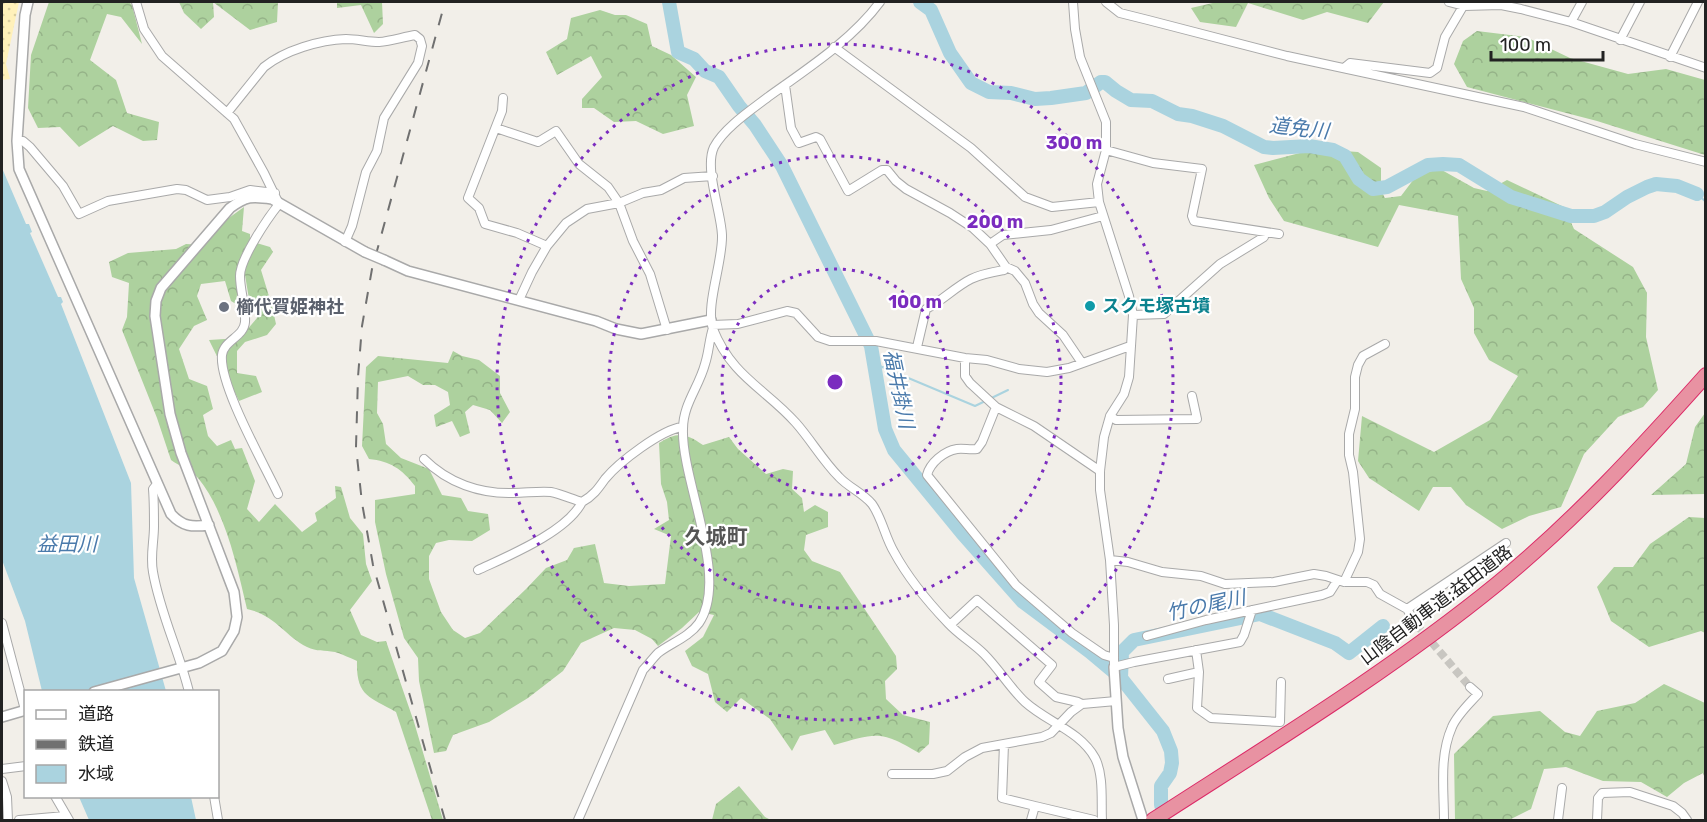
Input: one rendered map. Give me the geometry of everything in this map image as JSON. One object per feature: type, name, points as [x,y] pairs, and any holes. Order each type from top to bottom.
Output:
[{"type":"highway","name":"山陰自動車道;益田道路","points":[[1153,820],[1356,688],[1497,584],[1591,500],[1706,375]]},
{"type":"street","points":[[28,2],[25,15],[17,141],[20,169],[171,514],[179,523],[194,527],[209,525]]},
{"type":"street","points":[[136,2],[144,29],[162,56],[234,119],[279,204]]},
{"type":"street","points":[[578,820],[643,670],[658,654],[689,633],[699,622],[705,610],[708,591],[707,556],[683,447],[682,427],[687,403],[706,363],[723,237],[711,160],[713,149],[739,119],[834,47],[869,17],[880,2]]},
{"type":"street","points":[[1073,2],[1080,57],[1106,122],[1106,150],[1097,184],[1099,202],[1130,296],[1133,315],[1129,377],[1124,394],[1110,416],[1104,437],[1100,490],[1110,560],[1118,728],[1123,757],[1143,820]]},
{"type":"street","points":[[1106,2],[1120,13],[1344,68],[1524,107],[1635,144],[1706,162]]},
{"type":"street","points":[[1449,2],[1523,5],[1706,68]]},
{"type":"street","points":[[1571,22],[1582,2]]},
{"type":"street","points":[[1620,40],[1640,2]]},
{"type":"street","points":[[1670,57],[1698,2]]},
{"type":"street","points":[[1344,68],[1350,63],[1430,73],[1437,68],[1445,37],[1465,4]]},
{"type":"street","points":[[227,113],[264,67],[289,53],[345,39],[377,42],[415,35],[420,39],[422,46],[417,63],[384,118],[377,151],[366,172],[352,226],[345,242]]},
{"type":"street","points":[[834,47],[971,148],[1025,197],[1052,207],[1099,202]]},
{"type":"street","points":[[784,85],[791,128],[799,143],[816,136],[820,139],[848,190],[882,170],[887,170],[906,189],[973,228],[990,244],[1006,267],[1015,271],[1025,283],[1039,313],[1049,325],[1063,335],[1082,363]]},
{"type":"street","points":[[503,98],[502,111],[468,198],[479,208],[485,224],[517,233],[547,246]]},
{"type":"street","points":[[496,128],[538,142],[556,131],[579,164],[608,187],[619,203],[633,241],[650,274],[667,330]]},
{"type":"street","points":[[17,141],[23,141],[30,147],[63,186],[79,214],[108,201],[177,189],[186,190],[207,200],[230,197],[250,190],[275,193]]},
{"type":"street","points":[[1106,150],[1153,163],[1202,169],[1192,216],[1194,221],[1279,234]]},
{"type":"street","points":[[519,300],[547,246],[566,223],[587,209],[619,203],[642,193],[661,190],[684,178],[713,176]]},
{"type":"street","points":[[101,690],[199,663],[222,651],[234,631],[237,617],[234,592],[182,453],[170,414],[155,316],[156,301],[161,288],[230,208],[242,199],[256,196],[272,199],[345,242],[408,271],[596,321],[616,329],[642,334],[712,324],[738,324],[787,311],[796,313],[818,337],[830,341],[876,340],[964,358],[987,360],[1019,369],[1047,372],[1082,363],[1130,346]]},
{"type":"street","points":[[279,204],[266,220],[245,260],[240,275],[245,324],[241,332],[227,344],[222,353],[229,390],[279,494]]},
{"type":"street","points":[[990,244],[1003,235],[1051,230],[1103,216]]},
{"type":"street","points":[[1133,315],[1164,314],[1220,264],[1264,237],[1264,232]]},
{"type":"street","points":[[917,347],[926,309],[940,302],[969,280],[1004,270],[1006,267]]},
{"type":"street","points":[[712,324],[728,357],[737,369],[794,421],[839,477],[871,503],[893,551],[907,573],[950,625],[978,647],[1028,704],[1059,724],[1095,757],[1099,770],[1102,820]]},
{"type":"street","points":[[1147,636],[1322,595],[1330,592],[1340,581],[1358,552],[1360,539],[1349,455],[1349,434],[1355,409],[1355,377],[1363,356],[1384,344]]},
{"type":"street","points":[[964,358],[964,376],[996,407],[1034,426],[1100,471]]},
{"type":"street","points":[[1110,416],[1116,420],[1197,419],[1192,396]]},
{"type":"street","points":[[996,407],[977,449],[957,449],[948,452],[935,461],[927,475],[1016,585],[1072,633],[1114,663],[1240,642],[1252,610]]},
{"type":"street","points":[[478,570],[519,552],[547,535],[578,510],[582,502],[592,496],[606,478],[644,445],[673,428],[682,427]]},
{"type":"street","points":[[424,459],[436,471],[456,483],[474,489],[512,494],[554,493],[582,502]]},
{"type":"street","points":[[157,484],[153,489],[154,527],[151,556],[153,573],[188,690]]},
{"type":"street","points":[[1407,609],[1506,543]]},
{"type":"street","points":[[1110,560],[1128,562],[1162,572],[1201,576],[1225,584],[1274,582],[1314,574],[1340,581],[1367,582],[1374,585],[1380,594],[1407,609],[1416,624]]},
{"type":"street","points":[[950,625],[977,600],[1052,665],[1039,682],[1056,697],[1082,704],[1116,701]]},
{"type":"street","points":[[2,623],[24,704]]},
{"type":"street","points":[[1196,650],[1199,672],[1197,708],[1211,718],[1280,722],[1281,682]]},
{"type":"street","points":[[1168,679],[1199,672]]},
{"type":"street","points":[[1444,820],[1446,743],[1453,725],[1478,694],[1470,687]]},
{"type":"street","points":[[892,774],[933,774],[947,771],[965,757],[982,748],[1042,737],[1051,733],[1082,704]]},
{"type":"street","points":[[2,717],[24,708]]},
{"type":"street","points":[[1004,744],[1002,798],[1094,820]]},
{"type":"street","points":[[2,769],[24,766]]},
{"type":"street","points":[[2,781],[7,797],[9,820]]},
{"type":"street","points":[[1558,820],[1562,788]]},
{"type":"street","points":[[1597,820],[1599,798],[1602,793],[1619,791],[1630,792],[1673,806],[1687,820]]},
{"type":"street","points":[[19,820],[67,818],[56,798]]},
{"type":"street","points":[[214,798],[218,820]]},
{"type":"street","points":[[1031,820],[1035,806]]},
{"type":"green space","points":[[49,2],[129,2],[132,5],[142,44],[121,17],[107,14],[90,60],[116,80],[127,113],[159,122],[157,140],[143,141],[113,126],[79,147],[60,127],[38,128],[28,108],[31,55]]},
{"type":"green space","points":[[179,2],[213,2],[214,17],[201,29],[184,13]]},
{"type":"green space","points":[[213,2],[278,2],[277,22],[250,30]]},
{"type":"green space","points":[[337,2],[382,2],[383,24],[374,33],[361,5],[337,8]]},
{"type":"green space","points":[[1217,2],[1384,2],[1368,23],[1327,12],[1303,20],[1248,3],[1236,27],[1200,22],[1191,8]]},
{"type":"green space","points":[[600,10],[615,15],[626,15],[647,24],[652,46],[671,55],[696,77],[687,95],[694,126],[663,134],[636,121],[614,122],[594,108],[582,108],[582,99],[602,77],[591,56],[557,75],[546,52],[567,39],[571,18]]},
{"type":"green space","points":[[1477,31],[1526,37],[1570,58],[1628,74],[1666,69],[1705,80],[1705,155],[1597,121],[1467,87],[1454,64],[1463,41]]},
{"type":"green space","points":[[1315,149],[1358,152],[1381,168],[1381,191],[1385,198],[1401,196],[1417,175],[1440,169],[1474,188],[1487,191],[1507,180],[1564,207],[1574,229],[1633,267],[1647,293],[1646,337],[1658,390],[1643,407],[1618,417],[1584,454],[1561,507],[1529,516],[1502,529],[1466,505],[1451,487],[1433,487],[1419,511],[1369,478],[1358,461],[1362,416],[1434,452],[1490,420],[1518,376],[1489,360],[1474,333],[1474,308],[1461,279],[1458,216],[1399,205],[1378,247],[1284,221],[1269,198],[1254,165]]},
{"type":"green space","points":[[244,207],[242,231],[250,234],[250,241],[270,247],[273,252],[261,270],[276,324],[267,335],[245,342],[237,351],[237,373],[256,376],[262,392],[239,401],[209,340],[240,338],[257,318],[256,309],[250,305],[245,275],[238,284],[236,304],[231,301],[225,281],[201,284],[197,296],[207,320],[194,326],[179,349],[189,379],[207,386],[213,409],[203,415],[208,436],[217,446],[231,440],[235,449],[242,448],[255,481],[247,509],[259,522],[275,504],[302,532],[317,521],[315,513],[336,498],[335,486],[341,487],[350,518],[363,534],[366,564],[372,581],[350,610],[361,635],[377,642],[386,641],[414,722],[443,820],[432,820],[396,712],[366,694],[362,689],[357,673],[357,661],[335,652],[307,647],[272,620],[247,609],[229,540],[216,507],[198,478],[171,460],[122,330],[127,317],[129,283],[112,277],[109,262],[128,253],[176,249],[186,244],[204,245],[226,220]]},
{"type":"green space","points":[[453,351],[479,360],[500,376],[500,393],[510,412],[502,423],[490,410],[473,405],[465,412],[470,433],[460,437],[452,421],[436,427],[434,415],[450,405],[448,392],[435,385],[423,385],[408,376],[378,382],[377,413],[383,424],[386,444],[401,458],[429,469],[442,495],[461,498],[468,511],[488,514],[490,530],[472,541],[449,540],[436,543],[429,556],[429,579],[441,612],[453,630],[465,638],[480,633],[546,568],[567,560],[574,548],[595,544],[604,583],[629,586],[665,584],[671,536],[654,529],[669,520],[667,502],[661,484],[659,443],[676,435],[691,438],[703,445],[729,437],[738,449],[766,474],[783,469],[793,471],[792,489],[802,498],[804,512],[815,505],[828,512],[828,527],[806,535],[804,550],[812,561],[840,572],[896,656],[897,669],[885,681],[886,699],[903,715],[930,722],[929,744],[919,753],[895,740],[878,736],[834,745],[825,730],[800,736],[792,751],[770,719],[741,698],[727,712],[715,702],[708,674],[692,666],[685,651],[703,637],[714,615],[699,612],[658,646],[652,639],[635,630],[614,628],[581,643],[563,671],[528,698],[489,722],[453,735],[446,751],[434,753],[419,681],[418,658],[404,638],[386,574],[375,522],[375,500],[415,494],[415,486],[395,467],[369,459],[362,446],[366,367],[378,356],[448,363]]},
{"type":"green space","points":[[1705,413],[1705,494],[1651,495],[1686,464],[1695,427]]},
{"type":"green space","points":[[1689,517],[1705,518],[1705,633],[1701,631],[1649,647],[1611,621],[1597,587],[1614,567],[1633,567],[1650,544]]},
{"type":"green space","points":[[1664,684],[1705,703],[1705,779],[1703,773],[1684,783],[1667,797],[1641,782],[1603,781],[1566,767],[1544,769],[1531,809],[1509,820],[1455,820],[1454,754],[1493,716],[1540,711],[1565,732],[1580,736],[1597,711],[1635,703]]},
{"type":"green space","points":[[739,786],[765,817],[771,820],[712,820],[716,804]]},
{"type":"sand","points":[[2,2],[19,2],[6,64],[10,79],[2,80]]},
{"type":"water","name":"益田川","points":[[2,168],[26,224],[29,224],[32,232],[30,233],[58,297],[61,297],[63,302],[61,304],[131,483],[134,578],[166,690],[42,690],[25,621],[2,560]]},
{"type":"water","points":[[79,798],[191,798],[196,820],[89,820]]},
{"type":"waterway","name":"福井掛川","points":[[669,2],[678,52],[694,59],[705,71],[719,77],[782,166],[871,346],[885,429],[894,450],[962,533],[1023,602],[1121,678],[1163,731],[1171,751],[1172,763],[1170,773],[1161,786],[1161,805]]},
{"type":"waterway","name":"道免川","points":[[920,2],[931,10],[950,53],[971,83],[989,92],[1011,93],[1035,99],[1051,98],[1086,93],[1101,82],[1105,82],[1131,100],[1152,101],[1178,114],[1223,126],[1264,147],[1309,146],[1333,150],[1345,156],[1359,179],[1373,189],[1387,187],[1428,165],[1443,164],[1459,165],[1511,197],[1571,216],[1594,216],[1605,212],[1627,197],[1656,184],[1677,186],[1697,194]]},
{"type":"waterway","points":[[1697,194],[1706,202]]},
{"type":"waterway","points":[[875,364],[975,406],[1008,390]]},
{"type":"waterway","name":"竹の尾川","points":[[1121,678],[1122,652],[1134,640],[1260,614],[1335,643],[1349,653],[1383,626]]},
{"type":"tunnel","points":[[1416,624],[1470,687]]},
{"type":"railway","points":[[445,2],[372,269],[362,326],[356,447],[362,503],[373,565],[445,820]]},
{"type":"place","name":"スクモ塚古墳","points":[[1090,306]]},
{"type":"place","name":"櫛代賀姫神社","points":[[224,307]]},
{"type":"district","name":"久城町","points":[[716,537]]}]
